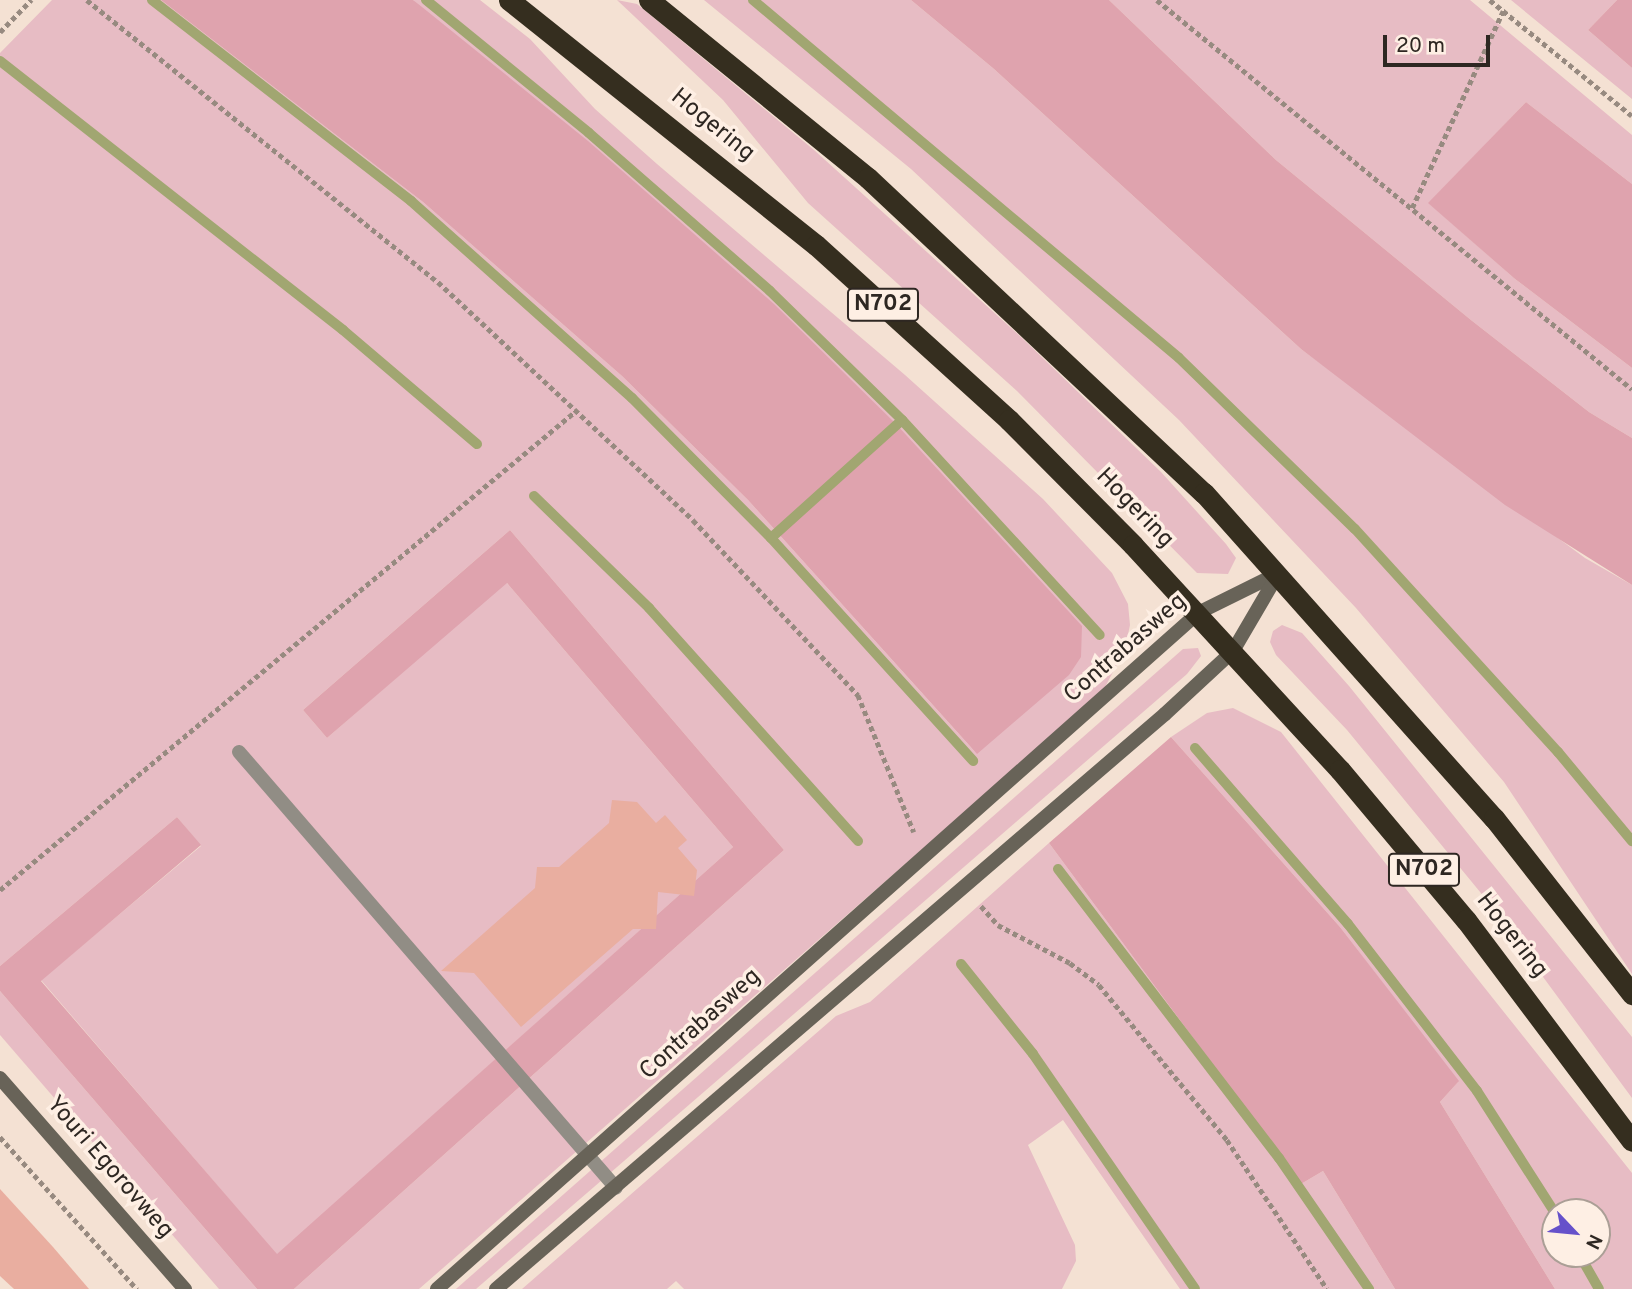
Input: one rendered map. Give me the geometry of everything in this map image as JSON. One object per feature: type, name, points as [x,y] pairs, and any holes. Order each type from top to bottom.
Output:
[{"type":"highway","name":"Hogering","points":[[509,0],[688,139],[826,254],[1009,420],[1233,651],[1466,920],[1632,1142]]},
{"type":"highway","points":[[649,0],[868,178],[1018,314],[1195,484],[1279,573],[1494,818],[1632,994]]},
{"type":"street","name":"Contrabasweg","points":[[437,1289],[1198,613],[1279,573]]},
{"type":"street","points":[[496,1289],[964,888],[1233,651],[1279,573]]},
{"type":"street","name":"Youri Egorovweg","points":[[0,1078],[184,1289]]},
{"type":"lane","points":[[239,752],[616,1188]]},
{"type":"path","points":[[0,32],[32,0]]},
{"type":"path","points":[[87,0],[439,282],[702,529],[858,695],[878,735],[900,806],[910,827],[930,851]]},
{"type":"path","points":[[1157,0],[1632,389]]},
{"type":"path","points":[[1490,0],[1632,116]]},
{"type":"path","points":[[1412,208],[1503,11]]},
{"type":"path","points":[[0,890],[577,410]]},
{"type":"path","points":[[964,888],[999,925],[1070,963],[1099,985],[1227,1140],[1327,1289]]},
{"type":"path","points":[[0,1137],[137,1289]]},
{"type":"shaded area","points":[[52,0],[161,0],[423,202],[622,376],[748,500],[976,753],[413,0],[480,0],[530,39],[595,109],[657,164],[905,375],[1043,499],[1112,573],[1128,604],[1130,625],[1125,649],[1103,691],[419,1289],[294,1289],[784,850],[510,530],[303,710],[327,738],[506,582],[733,847],[277,1255],[41,980],[201,846],[177,817],[0,966],[0,53]]},
{"type":"shaded area","points":[[161,0],[413,0],[588,141],[774,304],[896,424],[1082,626],[1081,657],[1069,675],[977,754],[748,500],[622,376],[423,202]]},
{"type":"shaded area","points":[[617,0],[637,4],[814,150],[1021,337],[1161,472],[1226,544],[1236,558],[1228,574],[1197,573],[1017,391],[808,203],[723,100]]},
{"type":"shaded area","points":[[704,0],[911,0],[994,69],[1301,349],[1585,558],[1632,585],[1632,974],[1504,782],[1356,608],[1179,420],[911,169]]},
{"type":"shaded area","points":[[911,0],[1109,0],[1276,160],[1471,320],[1589,412],[1632,438],[1632,585],[1505,505],[1301,349],[994,69]]},
{"type":"shaded area","points":[[1109,0],[1470,0],[1632,135],[1632,184],[1526,102],[1429,203],[1515,279],[1632,368],[1632,438],[1589,412],[1471,320],[1276,160]]},
{"type":"shaded area","points":[[1511,0],[1617,0],[1588,30],[1632,68],[1632,99]]},
{"type":"shaded area","points":[[1617,0],[1632,0],[1632,68],[1588,30]]},
{"type":"shaded area","points":[[1526,102],[1632,184],[1632,368],[1515,279],[1428,203]]},
{"type":"shaded area","points":[[510,530],[784,850],[294,1289],[257,1289],[0,991],[0,966],[177,817],[201,845],[41,981],[277,1254],[733,847],[507,583],[327,738],[303,710]]},
{"type":"shaded area","points":[[1282,625],[1302,633],[1349,686],[1632,1037],[1632,1098],[1485,898],[1347,730],[1276,655],[1270,642],[1273,631]]},
{"type":"shaded area","points":[[1198,648],[1201,656],[1187,674],[476,1289],[456,1289],[1183,649]]},
{"type":"shaded area","points":[[1233,708],[1281,732],[1632,1173],[1632,1289],[1555,1289],[1542,1268],[1611,1268],[1611,1198],[1541,1198],[1541,1266],[1440,1102],[1458,1082],[1340,927],[1171,737],[1207,713]]},
{"type":"shaded area","points":[[1171,737],[1340,927],[1459,1081],[1440,1102],[1555,1289],[1395,1289],[1323,1171],[1301,1184],[1049,843]]},
{"type":"shaded area","points":[[1049,843],[1301,1184],[1323,1171],[1395,1289],[1180,1289],[1063,1120],[1028,1145],[1075,1245],[1076,1261],[1062,1289],[684,1289],[676,1281],[667,1289],[522,1289],[836,1016],[870,1002]]},
{"type":"shaded area","points":[[0,991],[257,1289],[219,1289],[0,1035]]},
{"type":"building","points":[[612,800],[637,802],[656,823],[665,815],[687,840],[678,848],[697,870],[694,896],[658,892],[656,929],[633,929],[521,1027],[474,973],[441,971],[535,888],[537,867],[559,867],[609,823]]},
{"type":"building","points":[[0,1189],[89,1289],[14,1289],[0,1276]]},
{"type":"waterway","points":[[152,0],[411,201],[632,398],[771,538],[973,761]]},
{"type":"waterway","points":[[426,0],[589,133],[770,291],[902,420],[1100,635]]},
{"type":"waterway","points":[[753,0],[1179,358],[1355,529],[1558,752],[1632,841]]},
{"type":"waterway","points":[[0,61],[343,330],[477,444]]},
{"type":"waterway","points":[[771,538],[902,420]]},
{"type":"waterway","points":[[534,496],[649,608],[858,841]]},
{"type":"waterway","points":[[1195,748],[1348,924],[1477,1091],[1545,1198]]},
{"type":"waterway","points":[[1058,869],[1279,1158],[1369,1289]]},
{"type":"waterway","points":[[961,964],[1033,1054],[1195,1289]]},
{"type":"waterway","points":[[1587,1268],[1599,1289]]}]
